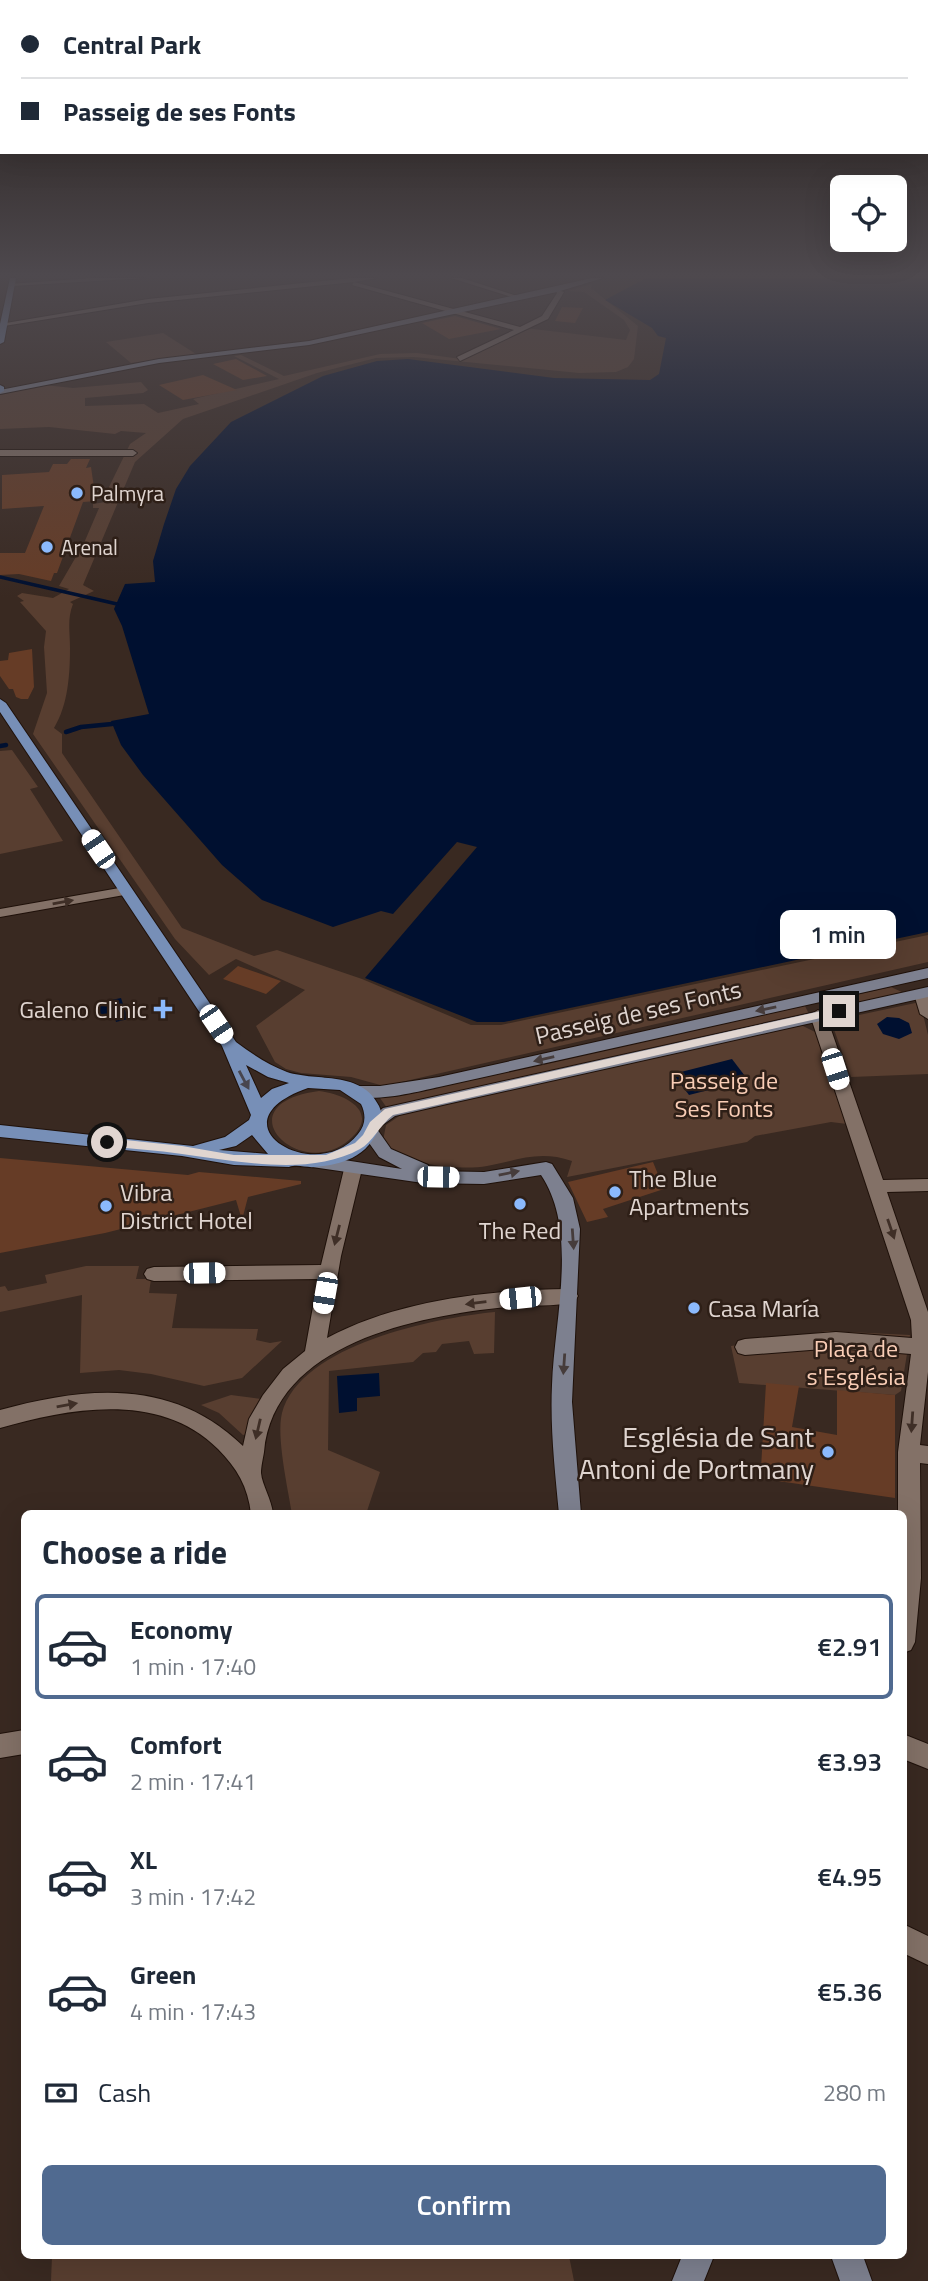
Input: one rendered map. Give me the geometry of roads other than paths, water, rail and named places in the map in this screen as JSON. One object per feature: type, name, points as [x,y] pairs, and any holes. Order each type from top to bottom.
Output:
[{"type":"main road","points":[[0,704],[230,1046],[258,1119],[260,1136],[269,1147],[284,1156],[307,1160]]},
{"type":"main road","points":[[0,1131],[182,1150],[234,1159],[307,1160],[348,1153],[364,1142],[372,1129],[370,1103],[358,1092],[339,1084],[276,1076],[261,1069],[230,1046]]},
{"type":"main road","points":[[182,1150],[223,1145],[247,1132],[267,1102],[280,1092],[297,1085],[316,1082]]},
{"type":"street","points":[[0,389],[33,384]]},
{"type":"street","points":[[0,453],[133,453]]},
{"type":"street","points":[[0,913],[125,891]]},
{"type":"street","name":"Passeig de ses Fonts","points":[[372,1129],[389,1112],[816,1007],[928,973]]},
{"type":"street","points":[[896,981],[925,993],[928,1014]]},
{"type":"street","name":"Passeig de ses Fonts","points":[[358,1092],[380,1093],[816,1007],[925,993]]},
{"type":"street","points":[[816,1007],[921,1320],[922,1347],[914,1395],[919,1454],[914,1579],[907,1619]]},
{"type":"street","points":[[372,1129],[377,1147],[391,1159],[453,1177]]},
{"type":"street","points":[[307,1160],[397,1175],[453,1177],[484,1178],[546,1168],[557,1184],[571,1222],[573,1261],[562,1387],[563,1449],[570,1510]]},
{"type":"street","points":[[314,1355],[352,1169]]},
{"type":"street","points":[[876,1186],[928,1185]]},
{"type":"street","points":[[154,1273],[329,1272]]},
{"type":"street","points":[[261,1510],[251,1472],[259,1422],[289,1376],[314,1355],[363,1332],[427,1311],[482,1302],[568,1296]]},
{"type":"street","points":[[745,1347],[836,1340],[922,1347]]},
{"type":"street","points":[[0,1419],[96,1400],[145,1402],[181,1411],[220,1434],[251,1472]]},
{"type":"street","points":[[0,1746],[21,1742]]},
{"type":"street","points":[[907,1748],[928,1757]]},
{"type":"street","points":[[907,1940],[928,1951]]},
{"type":"street","points":[[688,2281],[697,2259]]},
{"type":"street","points":[[848,2259],[856,2281]]},
{"type":"water","points":[[306,384],[928,384],[928,932],[504,1022],[477,1022],[365,978],[477,847],[457,842],[393,914],[381,911],[333,927],[262,900],[222,865],[143,775],[121,745],[111,721],[149,714],[122,626],[114,609],[125,584],[155,582],[153,561],[176,489],[190,466],[231,422]]},
{"type":"water","points":[[121,998],[128,1019],[116,1022],[114,1015],[101,1018],[97,1003]]},
{"type":"water","points":[[887,1017],[899,1018],[909,1023],[912,1033],[899,1039],[883,1034],[877,1024]]},
{"type":"water","points":[[732,1059],[748,1080],[689,1095],[673,1074]]},
{"type":"water","points":[[379,1373],[380,1396],[357,1398],[357,1411],[339,1413],[337,1376]]},
{"type":"waterway","points":[[0,577],[117,604]]},
{"type":"waterway","points":[[66,732],[81,727],[112,724]]},
{"type":"waterway","points":[[0,746],[6,745]]},
{"type":"place","name":"Palmyra","points":[[77,493]]},
{"type":"place","name":"Arenal","points":[[47,547]]},
{"type":"place","name":"Galeno Clinic","points":[[163,1009]]},
{"type":"place","name":"The Blue Apartments","points":[[615,1192]]},
{"type":"place","name":"The Red","points":[[520,1204]]},
{"type":"place","name":"Vibra District Hotel","points":[[106,1206]]},
{"type":"place","name":"Casa María","points":[[694,1308]]},
{"type":"place","name":"Església de Sant Antoni de Portmany","points":[[828,1452]]},
{"type":"park label","name":"Passeig de Ses Fonts","points":[[724,1094]]},
{"type":"park label","name":"Plaça de s'Església","points":[[856,1362]]}]
